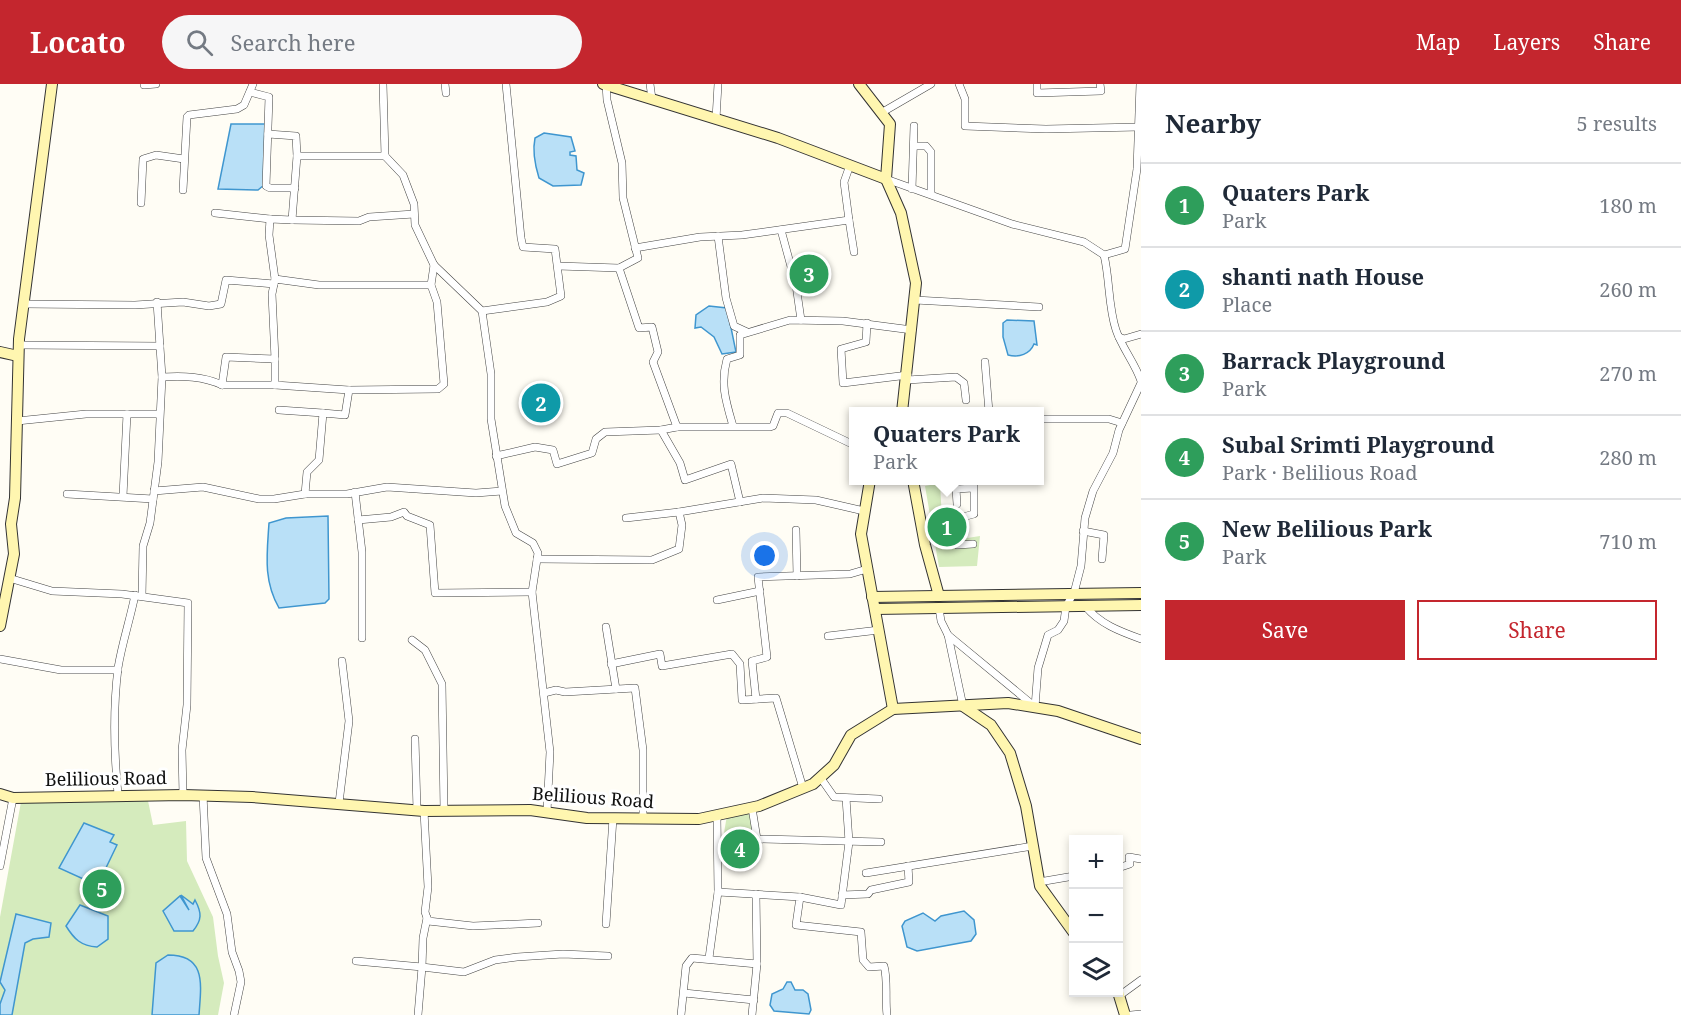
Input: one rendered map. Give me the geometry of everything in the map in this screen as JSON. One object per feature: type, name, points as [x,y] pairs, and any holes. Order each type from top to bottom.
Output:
[{"type":"main road","points":[[0,626],[6,580],[14,554],[11,524],[15,498],[18,350],[39,165],[52,84]]},
{"type":"main road","points":[[605,84],[716,119],[886,178]]},
{"type":"main road","points":[[859,84],[890,124],[886,178],[901,213],[916,283],[908,377],[903,407]]},
{"type":"main road","points":[[0,352],[18,350]]},
{"type":"main road","points":[[869,485],[861,534],[893,709]]},
{"type":"main road","points":[[914,485],[939,602]]},
{"type":"main road","points":[[939,602],[1074,593],[1141,593]]},
{"type":"main road","points":[[874,603],[1141,605]]},
{"type":"main road","name":"Belilious Road","points":[[0,794],[13,798],[118,794],[203,795],[421,810],[530,810],[613,818],[699,819],[752,808],[803,788],[834,765],[851,735],[893,709],[1008,703],[1035,707],[1140,737]]},
{"type":"main road","points":[[963,706],[991,725],[1010,753],[1020,779],[1039,882],[1069,926]]},
{"type":"main road","points":[[1120,997],[1123,1015]]},
{"type":"street","points":[[144,85],[156,84]]},
{"type":"street","points":[[183,190],[187,117],[237,109],[244,105],[253,84]]},
{"type":"street","points":[[383,84],[385,156],[403,175],[414,204],[415,225],[434,265],[482,312],[491,374],[490,419],[502,491],[516,532],[533,543],[538,553],[532,592],[550,752],[547,812]]},
{"type":"street","points":[[445,84],[446,93]]},
{"type":"street","points":[[482,312],[547,302],[561,296],[555,249],[523,247],[516,198],[516,172],[506,84]]},
{"type":"street","points":[[558,266],[619,268],[638,258],[623,198],[622,163],[605,84]]},
{"type":"street","points":[[650,84],[652,99]]},
{"type":"street","points":[[716,119],[718,84]]},
{"type":"street","points":[[881,113],[931,84]]},
{"type":"street","points":[[959,84],[965,99],[965,126],[1046,129],[1139,127]]},
{"type":"street","points":[[1037,84],[1037,93],[1044,93],[1101,91],[1100,84]]},
{"type":"street","points":[[1104,255],[1125,249],[1139,169],[1140,84]]},
{"type":"street","points":[[250,92],[269,97],[266,186],[295,188]]},
{"type":"street","points":[[912,189],[914,126]]},
{"type":"street","points":[[268,134],[296,136],[297,156],[292,220]]},
{"type":"street","points":[[914,146],[926,146],[931,152],[931,194]]},
{"type":"street","points":[[141,203],[143,159],[156,156],[184,159]]},
{"type":"street","points":[[297,156],[385,156]]},
{"type":"street","points":[[850,165],[844,182],[854,252]]},
{"type":"street","points":[[886,178],[1012,224],[1084,242],[1104,255],[1110,278],[1113,321],[1141,386],[1122,423],[1116,446],[1093,491],[1083,531],[1081,566],[1074,593],[1066,606],[1064,621],[1058,630],[1048,635],[1038,668],[1035,707]]},
{"type":"street","points":[[1132,209],[1141,209]]},
{"type":"street","points":[[215,213],[270,219],[358,221],[369,217],[414,214]]},
{"type":"street","points":[[270,219],[269,236],[274,282],[275,385]]},
{"type":"street","points":[[635,248],[849,220]]},
{"type":"street","points":[[781,230],[796,285],[801,320]]},
{"type":"street","points":[[718,236],[726,298],[734,326],[747,332]]},
{"type":"street","points":[[162,377],[184,376],[212,380],[222,385],[275,385],[349,390],[442,387],[444,372],[437,302],[431,285],[434,265]]},
{"type":"street","points":[[619,268],[639,328],[652,327],[658,352],[653,362],[678,427]]},
{"type":"street","points":[[24,304],[69,306],[157,302],[218,305],[222,302],[226,280],[319,285],[431,285]]},
{"type":"street","points":[[915,300],[1039,307]]},
{"type":"street","points":[[118,794],[115,752],[118,670],[139,595],[143,546],[150,523],[154,495],[162,377],[157,302]]},
{"type":"street","points":[[733,426],[724,395],[722,376],[727,359],[740,355],[740,335],[790,320],[867,323],[912,330]]},
{"type":"street","points":[[867,323],[865,343],[841,349],[843,383],[908,377],[956,377],[964,383],[966,400]]},
{"type":"street","points":[[1119,337],[1124,339],[1141,334]]},
{"type":"street","points":[[18,350],[160,346]]},
{"type":"street","points":[[222,385],[226,357],[275,359]]},
{"type":"street","points":[[985,362],[989,407]]},
{"type":"street","points":[[279,410],[345,415],[349,390]]},
{"type":"street","points":[[305,494],[307,472],[319,460],[323,413]]},
{"type":"street","points":[[496,456],[535,447],[553,450],[557,464],[592,453],[596,439],[605,432],[661,430],[678,427],[773,426],[778,413],[787,413],[849,442]]},
{"type":"street","points":[[17,421],[86,414],[158,414]]},
{"type":"street","points":[[123,496],[127,414]]},
{"type":"street","points":[[1044,419],[1085,418],[1122,423]]},
{"type":"street","points":[[661,430],[680,462],[685,480],[731,464],[740,502]]},
{"type":"street","points":[[956,485],[957,504]]},
{"type":"street","points":[[973,544],[957,545],[954,542],[955,519],[974,514],[974,485]]},
{"type":"street","points":[[67,494],[154,495],[203,487],[274,499],[387,487],[476,493],[502,491]]},
{"type":"street","points":[[355,492],[362,552],[362,638]]},
{"type":"street","points":[[626,518],[763,498],[816,500],[864,511]]},
{"type":"street","points":[[358,520],[391,517],[404,512],[430,525],[435,593],[532,592]]},
{"type":"street","points":[[537,559],[652,560],[679,549],[682,525],[679,512]]},
{"type":"street","points":[[796,530],[797,576]]},
{"type":"street","points":[[1083,531],[1104,535],[1102,559]]},
{"type":"street","points":[[756,699],[752,661],[767,657],[758,577],[850,574],[867,569]]},
{"type":"street","points":[[6,580],[52,591],[139,595],[188,603],[187,705],[182,750],[183,795]]},
{"type":"street","points":[[717,600],[760,591]]},
{"type":"street","points":[[939,602],[941,621],[948,635],[963,706]]},
{"type":"street","points":[[1085,606],[1095,618],[1114,629],[1141,639]]},
{"type":"street","points":[[606,627],[616,688]]},
{"type":"street","points":[[828,636],[879,630]]},
{"type":"street","points":[[948,635],[1035,707]]},
{"type":"street","points":[[412,640],[424,650],[442,684],[444,810]]},
{"type":"street","points":[[611,664],[660,654],[662,666],[732,654],[740,664],[742,700],[776,698],[803,788]]},
{"type":"street","points":[[0,659],[61,670],[118,670]]},
{"type":"street","points":[[339,803],[349,722],[342,661]]},
{"type":"street","points":[[544,693],[556,690],[565,692],[635,688],[643,750],[643,819]]},
{"type":"street","points":[[415,739],[427,918],[423,938],[418,1015]]},
{"type":"street","points":[[820,777],[834,797],[879,799]]},
{"type":"street","points":[[203,795],[206,858],[227,914],[232,952],[241,982],[234,1015]]},
{"type":"street","points":[[0,866],[13,798]]},
{"type":"street","points":[[718,892],[800,897],[841,905],[849,842],[846,798]]},
{"type":"street","points":[[752,808],[757,839],[881,842]]},
{"type":"street","points":[[709,958],[718,892],[717,816]]},
{"type":"street","points":[[606,924],[613,818]]},
{"type":"street","points":[[866,873],[1033,846]]},
{"type":"street","points":[[1123,867],[1130,864],[1129,857],[1141,859]]},
{"type":"street","points":[[842,895],[868,894],[871,890],[909,882],[908,866]]},
{"type":"street","points":[[1039,882],[1069,877]]},
{"type":"street","points":[[753,1015],[757,964],[756,894]]},
{"type":"street","points":[[800,897],[796,925],[861,932],[863,960],[869,967],[884,966],[887,1015]]},
{"type":"street","points":[[427,918],[428,921],[474,926],[538,923]]},
{"type":"street","points":[[356,961],[464,972],[495,960],[517,957],[563,954],[608,956]]},
{"type":"street","points":[[681,1015],[686,966],[692,958],[709,958],[735,964],[757,964]]},
{"type":"street","points":[[1123,991],[1141,980]]},
{"type":"street","points":[[684,993],[754,1000]]},
{"type":"street","points":[[1131,1015],[1141,1014]]},
{"type":"green space","points":[[820,255],[826,288],[798,293],[791,260]]},
{"type":"green space","points":[[940,485],[942,519],[962,517],[961,539],[980,536],[977,566],[939,567],[925,486]]},
{"type":"green space","points":[[147,796],[153,825],[186,821],[187,861],[213,917],[224,983],[218,1015],[0,1015],[0,917],[21,802]]},
{"type":"green space","points":[[753,812],[755,864],[726,866],[724,833],[727,815]]},
{"type":"water","points":[[231,124],[267,124],[264,185],[258,190],[218,189]]},
{"type":"water","points":[[544,133],[571,137],[575,151],[570,152],[570,155],[576,156],[577,170],[584,173],[581,185],[553,186],[539,178],[534,158],[534,143],[535,138]]},
{"type":"water","points":[[709,306],[727,308],[736,352],[722,354],[714,337],[701,327],[695,328],[696,315]]},
{"type":"water","points":[[1007,320],[1034,321],[1037,345],[1034,344],[1024,354],[1008,355],[1003,337],[1003,323]]},
{"type":"water","points":[[328,516],[329,599],[325,603],[279,608],[268,577],[269,523],[286,518]]},
{"type":"water","points":[[84,823],[114,835],[110,842],[117,845],[103,874],[105,882],[101,887],[59,868]]},
{"type":"water","points":[[181,895],[193,904],[195,900],[199,909],[199,920],[193,931],[174,931],[163,911],[180,896],[189,910]]},
{"type":"water","points":[[80,905],[108,916],[108,939],[97,947],[78,941],[66,926]]},
{"type":"water","points":[[964,911],[974,920],[976,934],[971,941],[917,951],[907,947],[902,926],[905,921],[923,913],[935,921],[941,916]]},
{"type":"water","points":[[16,914],[51,923],[49,937],[33,939],[25,943],[12,1015],[0,1015],[0,1004],[5,990],[0,982]]},
{"type":"water","points":[[168,955],[181,956],[190,960],[195,966],[200,983],[199,1015],[152,1015],[156,963]]},
{"type":"water","points":[[787,982],[791,982],[795,990],[803,990],[808,994],[811,1010],[809,1014],[774,1011],[770,1005],[772,994],[783,989]]},
{"type":"place","name":"Barrack Playground","points":[[809,274]]},
{"type":"place","name":"shanti nath House","points":[[541,403]]},
{"type":"place","name":"Quaters Park","points":[[947,527]]},
{"type":"place","name":"Subal Srimti Playground","points":[[740,849]]},
{"type":"place","name":"New Belilious Park","points":[[102,889]]}]
